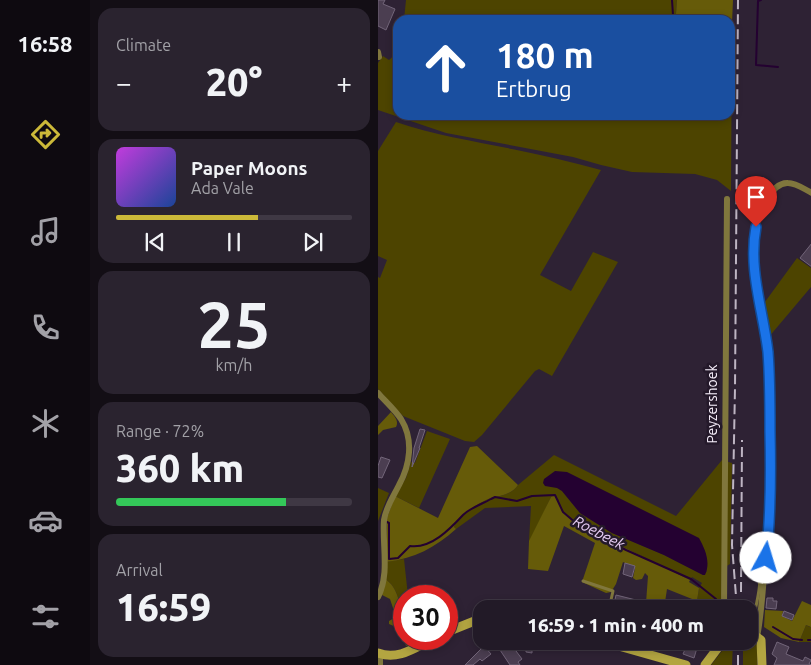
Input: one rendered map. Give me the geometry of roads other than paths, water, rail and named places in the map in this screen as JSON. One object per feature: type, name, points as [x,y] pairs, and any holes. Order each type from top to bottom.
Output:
[{"type":"street","points":[[757,600],[770,517],[770,406],[768,351],[755,270],[755,233],[762,209],[770,195],[779,185],[789,183],[812,193]]},
{"type":"street","name":"Peyzershoek","points":[[724,600],[727,199]]},
{"type":"street","points":[[378,393],[400,418],[408,438],[409,449],[405,472],[387,507],[384,521],[384,575],[382,589],[378,596]]},
{"type":"street","points":[[458,628],[473,622]]},
{"type":"street","points":[[758,641],[761,643],[762,665]]},
{"type":"street","points":[[380,665],[379,654],[397,655],[411,650]]},
{"type":"street","points":[[634,650],[686,665]]},
{"type":"street","points":[[705,665],[716,650]]},
{"type":"lane","points":[[756,561],[763,557],[756,552],[751,553],[751,559],[756,561],[760,574],[758,600]]},
{"type":"lane","points":[[583,581],[613,591],[611,600]]},
{"type":"waterway","points":[[672,0],[673,15]]},
{"type":"waterway","points":[[761,0],[758,1],[756,65],[778,67]]},
{"type":"waterway","name":"Roebeek","points":[[387,522],[389,523],[389,559],[398,558],[410,546],[425,544],[440,537],[466,513],[495,497],[517,501],[532,496],[555,495],[563,512],[577,524],[626,550],[691,579],[716,599]]},
{"type":"waterway","name":"Roebeek","points":[[773,627],[793,639],[802,640]]},
{"type":"railway","points":[[736,600],[732,545],[738,0]]},
{"type":"railway","points":[[741,592],[742,440]]},
{"type":"railway","points":[[738,650],[738,665]]}]
